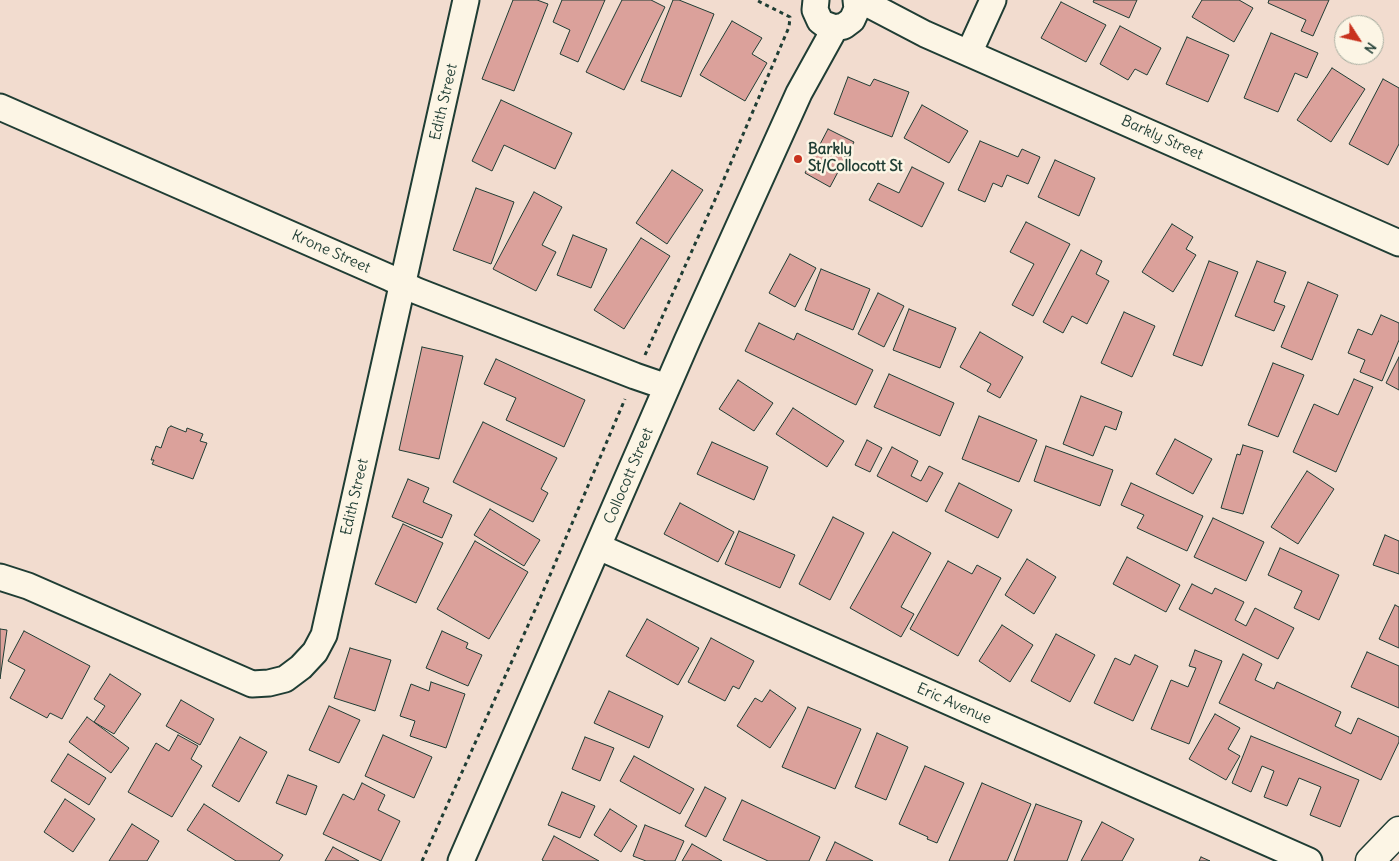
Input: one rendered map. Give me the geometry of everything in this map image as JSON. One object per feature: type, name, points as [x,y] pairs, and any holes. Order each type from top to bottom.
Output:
[{"type":"main road","points":[[1370,861],[1399,831]]},
{"type":"street","name":"Edith Street","points":[[0,577],[28,586],[252,684],[269,683],[285,679],[306,662],[324,635],[466,0]]},
{"type":"street","points":[[969,53],[993,0]]},
{"type":"street","name":"Barkly Street","points":[[833,9],[925,34],[1399,243]]},
{"type":"street","name":"Collocott Street","points":[[461,861],[667,387],[799,93],[833,9]]},
{"type":"street","name":"Krone Street","points":[[0,106],[417,291],[667,387]]},
{"type":"street","name":"Eric Avenue","points":[[599,547],[1309,861]]},
{"type":"path","points":[[422,861],[635,376],[718,193],[789,27],[790,18],[756,0]]},
{"type":"building","points":[[513,0],[537,0],[548,4],[514,91],[482,79]]},
{"type":"building","points":[[562,0],[605,0],[578,62],[560,54],[570,30],[553,22]]},
{"type":"building","points":[[622,0],[651,0],[665,7],[624,90],[586,72]]},
{"type":"building","points":[[673,0],[679,0],[714,14],[681,97],[641,81]]},
{"type":"building","points":[[1094,0],[1137,0],[1129,18],[1093,2]]},
{"type":"building","points":[[1202,0],[1239,0],[1253,8],[1234,42],[1192,17]]},
{"type":"building","points":[[1269,0],[1329,0],[1313,36],[1301,31],[1306,20],[1268,3]]},
{"type":"building","points":[[1061,2],[1106,25],[1086,62],[1041,38]]},
{"type":"building","points":[[732,21],[762,38],[752,54],[767,63],[745,101],[700,75]]},
{"type":"building","points":[[1120,26],[1161,48],[1147,75],[1135,69],[1128,80],[1100,64]]},
{"type":"building","points":[[1271,33],[1318,53],[1307,78],[1295,73],[1278,112],[1244,98]]},
{"type":"building","points":[[1187,37],[1229,55],[1208,102],[1166,84]]},
{"type":"building","points":[[1332,68],[1365,89],[1331,142],[1297,120]]},
{"type":"building","points":[[848,77],[870,86],[874,79],[909,92],[892,137],[834,114]]},
{"type":"building","points":[[1383,79],[1399,88],[1399,144],[1388,165],[1349,144]]},
{"type":"building","points":[[501,100],[572,133],[555,169],[504,145],[492,171],[472,161]]},
{"type":"building","points":[[922,105],[968,131],[949,163],[904,138]]},
{"type":"building","points":[[828,129],[854,142],[830,187],[805,173]]},
{"type":"building","points":[[980,141],[1018,157],[1022,149],[1040,157],[1028,184],[1007,175],[1002,187],[993,183],[985,202],[958,190]]},
{"type":"building","points":[[1055,160],[1095,178],[1079,216],[1038,197]]},
{"type":"building","points":[[912,167],[944,183],[922,227],[869,200],[878,183],[899,193]]},
{"type":"building","points":[[672,170],[703,190],[667,244],[636,223]]},
{"type":"building","points":[[476,188],[514,202],[491,264],[453,250]]},
{"type":"building","points":[[534,192],[562,207],[542,245],[556,252],[536,291],[493,269]]},
{"type":"building","points":[[1026,222],[1070,244],[1033,316],[1012,305],[1034,264],[1010,252]]},
{"type":"building","points":[[1172,224],[1193,237],[1186,249],[1196,255],[1173,292],[1142,272]]},
{"type":"building","points":[[573,235],[607,249],[591,288],[557,275]]},
{"type":"building","points":[[641,238],[670,256],[624,329],[594,310]]},
{"type":"building","points":[[1081,250],[1102,261],[1096,274],[1109,281],[1087,324],[1072,316],[1063,333],[1043,322]]},
{"type":"building","points":[[790,254],[816,268],[795,307],[769,293]]},
{"type":"building","points":[[1209,261],[1238,272],[1202,366],[1173,355]]},
{"type":"building","points":[[1257,261],[1286,272],[1274,302],[1285,306],[1274,331],[1235,316]]},
{"type":"building","points":[[821,269],[870,289],[853,330],[805,310]]},
{"type":"building","points":[[1308,282],[1338,295],[1312,360],[1281,347]]},
{"type":"building","points":[[878,293],[904,306],[884,347],[858,334]]},
{"type":"building","points":[[909,309],[956,328],[940,368],[893,350]]},
{"type":"building","points":[[1124,312],[1155,326],[1132,377],[1101,363]]},
{"type":"building","points":[[1381,315],[1399,323],[1399,340],[1382,381],[1360,372],[1365,360],[1348,353],[1358,329],[1372,335]]},
{"type":"building","points":[[759,323],[794,340],[797,333],[873,370],[856,405],[745,351]]},
{"type":"building","points":[[980,332],[1023,357],[1000,398],[987,391],[991,384],[960,367]]},
{"type":"building","points":[[422,347],[463,356],[439,459],[399,450]]},
{"type":"building","points":[[1399,357],[1399,390],[1386,383]]},
{"type":"building","points":[[496,359],[585,400],[564,447],[506,420],[516,398],[484,384]]},
{"type":"building","points":[[1273,363],[1304,375],[1278,437],[1248,425]]},
{"type":"building","points":[[889,374],[954,403],[940,436],[874,407]]},
{"type":"building","points":[[1354,379],[1373,387],[1336,472],[1293,452],[1314,404],[1338,415]]},
{"type":"building","points":[[738,380],[773,403],[754,431],[719,409]]},
{"type":"building","points":[[1081,396],[1122,412],[1116,430],[1105,426],[1093,456],[1063,444]]},
{"type":"building","points":[[793,408],[844,441],[827,467],[776,434]]},
{"type":"building","points":[[979,416],[1037,440],[1019,482],[962,459]]},
{"type":"building","points":[[483,422],[557,458],[541,489],[548,493],[533,522],[453,482]]},
{"type":"building","points":[[171,426],[186,432],[187,428],[203,434],[200,441],[207,443],[193,479],[152,464],[154,460],[151,460],[156,446],[161,448],[168,428]]},
{"type":"building","points":[[1175,439],[1212,459],[1193,494],[1156,474]]},
{"type":"building","points":[[867,440],[882,448],[870,472],[855,465]]},
{"type":"building","points":[[712,442],[768,467],[754,500],[697,474]]},
{"type":"building","points":[[1243,445],[1263,451],[1243,514],[1221,508],[1237,454],[1240,455]]},
{"type":"building","points":[[1046,446],[1113,470],[1100,506],[1034,481]]},
{"type":"building","points":[[892,447],[918,461],[911,476],[921,481],[929,466],[943,473],[927,502],[877,476]]},
{"type":"building","points":[[1307,471],[1334,489],[1298,544],[1271,527]]},
{"type":"building","points":[[408,479],[429,488],[423,502],[452,515],[442,538],[392,517]]},
{"type":"building","points":[[959,483],[1012,510],[998,538],[945,511]]},
{"type":"building","points":[[1131,483],[1203,516],[1187,551],[1137,528],[1144,515],[1121,505]]},
{"type":"building","points":[[680,503],[734,532],[718,562],[664,534]]},
{"type":"building","points":[[490,509],[540,540],[524,566],[474,535]]},
{"type":"building","points":[[833,517],[864,533],[830,600],[799,584]]},
{"type":"building","points":[[1213,518],[1264,542],[1246,581],[1194,557]]},
{"type":"building","points":[[403,524],[443,543],[416,603],[375,584]]},
{"type":"building","points":[[739,531],[795,555],[780,588],[725,564]]},
{"type":"building","points":[[893,532],[931,553],[901,607],[914,614],[901,637],[850,608]]},
{"type":"building","points":[[1385,535],[1399,541],[1399,574],[1373,565]]},
{"type":"building","points":[[475,541],[528,572],[489,639],[437,609]]},
{"type":"building","points":[[1280,548],[1339,575],[1319,620],[1294,608],[1302,591],[1268,575]]},
{"type":"building","points":[[1127,557],[1180,585],[1166,612],[1113,584]]},
{"type":"building","points":[[1027,559],[1056,577],[1034,614],[1005,595]]},
{"type":"building","points":[[948,561],[972,574],[977,565],[1001,578],[958,656],[910,629]]},
{"type":"building","points":[[1192,584],[1212,594],[1215,588],[1244,602],[1235,620],[1246,626],[1255,608],[1294,628],[1278,659],[1179,609]]},
{"type":"building","points":[[1395,605],[1399,607],[1399,648],[1379,639]]},
{"type":"building","points":[[647,619],[699,648],[678,685],[626,656]]},
{"type":"building","points":[[1002,625],[1033,645],[1010,682],[979,661]]},
{"type":"building","points":[[0,629],[7,630],[0,679]]},
{"type":"building","points":[[24,631],[90,666],[62,719],[50,713],[47,718],[10,698],[25,670],[8,661]]},
{"type":"building","points":[[442,631],[468,643],[466,648],[482,655],[468,686],[426,668]]},
{"type":"building","points":[[1056,634],[1095,655],[1070,702],[1031,681]]},
{"type":"building","points":[[711,638],[754,661],[739,689],[733,686],[725,701],[688,682]]},
{"type":"building","points":[[350,648],[391,660],[375,711],[334,698]]},
{"type":"building","points":[[1195,650],[1222,661],[1189,744],[1151,729],[1171,680],[1188,687],[1196,668],[1189,666]]},
{"type":"building","points":[[1367,652],[1399,666],[1399,708],[1351,687]]},
{"type":"building","points":[[1243,654],[1262,664],[1255,680],[1274,689],[1277,682],[1341,712],[1335,726],[1351,734],[1358,718],[1399,737],[1399,742],[1381,780],[1219,703]]},
{"type":"building","points":[[1135,655],[1158,666],[1133,721],[1094,703],[1115,658],[1130,665]]},
{"type":"building","points":[[110,674],[141,694],[114,734],[94,722],[105,706],[94,699]]},
{"type":"building","points":[[431,682],[465,694],[446,748],[410,736],[415,721],[400,716],[411,684],[429,691]]},
{"type":"building","points":[[770,690],[796,708],[770,748],[737,726],[755,698],[762,702]]},
{"type":"building","points":[[609,691],[663,716],[649,748],[594,723]]},
{"type":"building","points":[[181,700],[214,719],[200,745],[166,726]]},
{"type":"building","points":[[329,706],[360,720],[339,763],[309,750]]},
{"type":"building","points":[[808,707],[861,729],[835,789],[782,767]]},
{"type":"building","points":[[1215,714],[1240,728],[1228,749],[1240,756],[1226,780],[1189,759]]},
{"type":"building","points":[[87,717],[129,748],[111,773],[69,742]]},
{"type":"building","points":[[877,733],[908,747],[886,800],[855,787]]},
{"type":"building","points":[[178,735],[198,746],[191,759],[202,766],[172,817],[128,792],[156,743],[169,751]]},
{"type":"building","points":[[383,735],[432,757],[414,798],[365,776]]},
{"type":"building","points":[[1251,736],[1359,780],[1340,827],[1310,815],[1321,787],[1299,778],[1287,806],[1264,797],[1274,771],[1262,766],[1251,792],[1232,783]]},
{"type":"building","points":[[240,737],[267,752],[239,802],[212,786]]},
{"type":"building","points":[[585,737],[614,748],[600,781],[572,769]]},
{"type":"building","points":[[68,754],[106,778],[89,805],[51,781]]},
{"type":"building","points":[[634,756],[694,789],[680,814],[620,781]]},
{"type":"building","points":[[925,766],[964,783],[937,843],[899,824]]},
{"type":"building","points":[[288,775],[317,786],[306,815],[276,803]]},
{"type":"building","points":[[362,783],[385,795],[378,810],[400,821],[381,861],[323,834],[343,794],[354,800]]},
{"type":"building","points":[[982,783],[1031,804],[1007,861],[949,861]]},
{"type":"building","points":[[705,787],[726,798],[706,837],[685,826]]},
{"type":"building","points":[[562,792],[595,806],[580,838],[548,825]]},
{"type":"building","points":[[65,799],[95,819],[73,852],[44,832]]},
{"type":"building","points":[[742,800],[820,837],[809,861],[768,861],[723,840]]},
{"type":"building","points":[[204,804],[283,855],[279,861],[236,861],[187,830]]},
{"type":"building","points":[[1036,804],[1082,821],[1067,861],[1014,861]]},
{"type":"building","points":[[610,809],[637,826],[621,852],[594,835]]},
{"type":"building","points":[[1102,822],[1134,839],[1122,861],[1081,861]]},
{"type":"building","points":[[132,824],[159,841],[147,861],[109,861]]},
{"type":"building","points":[[645,825],[684,841],[675,861],[646,861],[633,856]]},
{"type":"building","points":[[554,836],[599,861],[542,860]]},
{"type":"building","points":[[835,842],[873,861],[826,861]]},
{"type":"building","points":[[692,844],[722,861],[682,861]]},
{"type":"building","points":[[333,847],[359,861],[325,861]]},
{"type":"building","points":[[1201,857],[1210,861],[1199,861]]},
{"type":"place","name":"Barkly St/Collocott St","points":[[798,159]]}]
